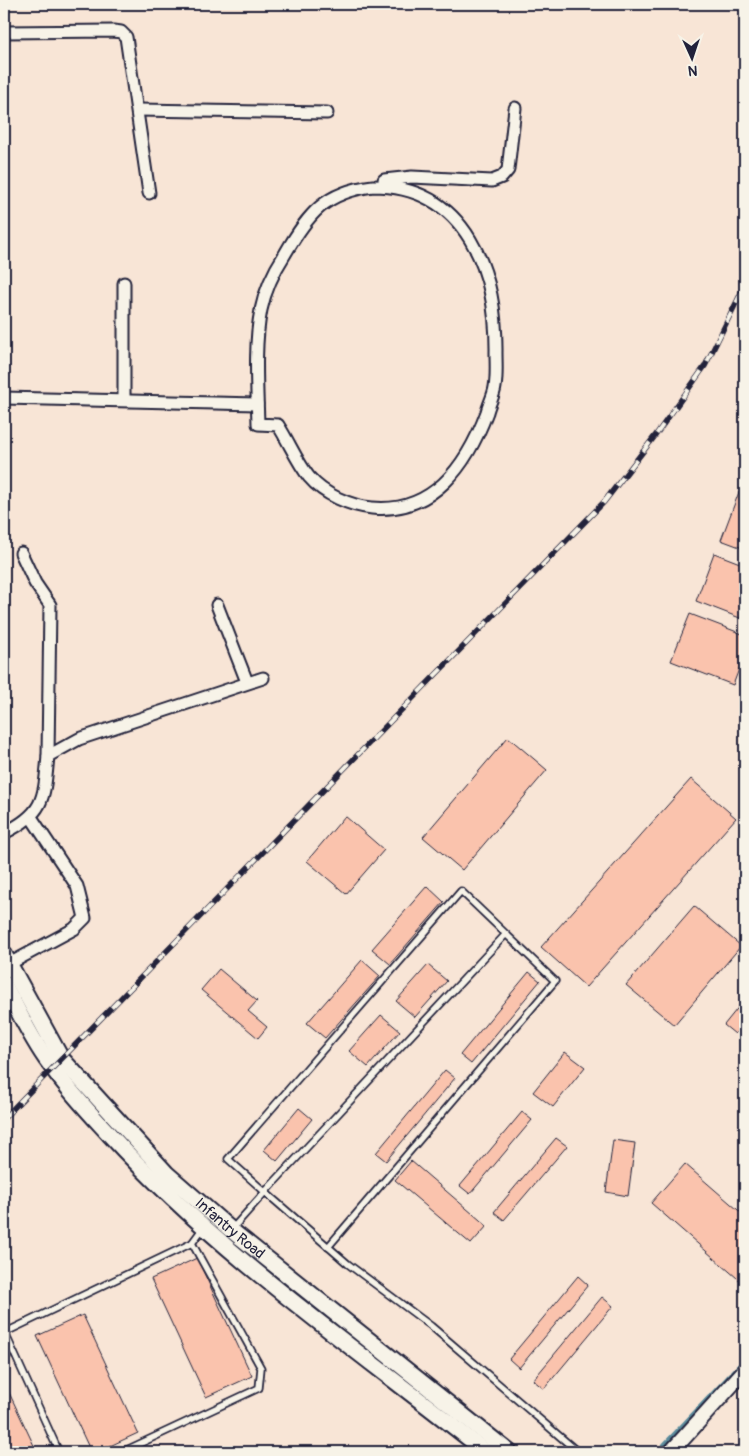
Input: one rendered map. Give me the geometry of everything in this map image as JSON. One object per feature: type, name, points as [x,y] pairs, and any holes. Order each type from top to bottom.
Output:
[{"type":"main road","name":"Infantry Road","points":[[6,959],[61,1058],[167,1174],[231,1230],[509,1452]]},
{"type":"main road","name":"Infantry Road","points":[[4,984],[47,1062],[74,1095],[135,1162],[204,1228],[272,1285],[486,1452]]},
{"type":"street","points":[[4,32],[121,32],[126,37],[149,193]]},
{"type":"street","points":[[363,187],[363,184],[368,182],[412,177],[492,181],[502,177],[508,170],[515,108]]},
{"type":"street","points":[[138,110],[327,113]]},
{"type":"street","points":[[398,186],[431,199],[457,220],[480,260],[490,284],[496,334],[496,387],[478,435],[442,487],[407,506],[389,510],[355,506],[326,491],[310,478],[278,425],[258,424],[257,404],[259,323],[266,292],[277,266],[301,226],[312,212],[344,191],[363,187],[398,186]]},
{"type":"street","points":[[124,283],[124,400]]},
{"type":"street","points":[[4,398],[257,404]]},
{"type":"street","points":[[4,833],[31,817],[42,799],[48,756],[50,605],[35,583],[21,553]]},
{"type":"street","points":[[217,605],[248,682]]},
{"type":"street","points":[[48,756],[79,739],[263,678]]},
{"type":"street","points":[[6,959],[74,929],[85,918],[77,886],[31,817]]},
{"type":"street","points":[[670,1452],[745,1370]]},
{"type":"lane","points":[[328,1247],[556,981],[461,891],[228,1159],[328,1247],[431,1326],[578,1452]]},
{"type":"lane","points":[[221,1242],[265,1192],[506,934]]},
{"type":"lane","points":[[59,1452],[4,1333],[192,1243],[213,1214]]},
{"type":"lane","points":[[122,1452],[259,1388],[261,1368],[192,1243]]},
{"type":"building","points":[[739,492],[745,495],[745,549],[721,540]]},
{"type":"building","points":[[714,553],[745,565],[745,620],[696,601]]},
{"type":"building","points":[[690,614],[745,635],[745,653],[733,685],[671,661]]},
{"type":"building","points":[[508,737],[547,770],[462,870],[423,837]]},
{"type":"building","points":[[691,779],[736,818],[586,987],[541,947]]},
{"type":"building","points":[[345,816],[384,850],[346,894],[307,861]]},
{"type":"building","points":[[427,886],[444,902],[390,964],[372,949]]},
{"type":"building","points":[[694,906],[741,946],[674,1025],[626,985]]},
{"type":"building","points":[[362,960],[380,976],[325,1038],[307,1023]]},
{"type":"building","points":[[428,965],[447,981],[415,1017],[396,1001]]},
{"type":"building","points":[[219,969],[257,1001],[248,1011],[267,1027],[258,1038],[201,990]]},
{"type":"building","points":[[529,972],[540,981],[471,1064],[460,1055]]},
{"type":"building","points":[[745,999],[745,1027],[742,1024],[735,1034],[724,1025]]},
{"type":"building","points":[[381,1015],[400,1031],[368,1067],[349,1051]]},
{"type":"building","points":[[565,1052],[585,1067],[553,1107],[533,1092]]},
{"type":"building","points":[[445,1070],[455,1078],[386,1161],[376,1153]]},
{"type":"building","points":[[299,1108],[312,1119],[277,1161],[264,1150]]},
{"type":"building","points":[[522,1112],[532,1120],[470,1194],[460,1186]]},
{"type":"building","points":[[556,1138],[567,1146],[504,1220],[494,1212]]},
{"type":"building","points":[[613,1140],[635,1143],[628,1196],[606,1192]]},
{"type":"building","points":[[411,1161],[487,1226],[471,1244],[395,1180]]},
{"type":"building","points":[[685,1164],[745,1216],[745,1285],[651,1203]]},
{"type":"building","points":[[197,1258],[252,1376],[206,1397],[151,1279]]},
{"type":"building","points":[[578,1276],[588,1285],[519,1368],[509,1359]]},
{"type":"building","points":[[602,1297],[613,1306],[544,1389],[533,1380]]},
{"type":"building","points":[[83,1315],[138,1433],[97,1452],[91,1452],[37,1336]]},
{"type":"building","points":[[4,1382],[37,1452],[4,1452]]},
{"type":"waterway","points":[[657,1452],[745,1359]]},
{"type":"railway","points":[[4,1118],[604,502],[655,436],[705,366],[745,285]]}]
